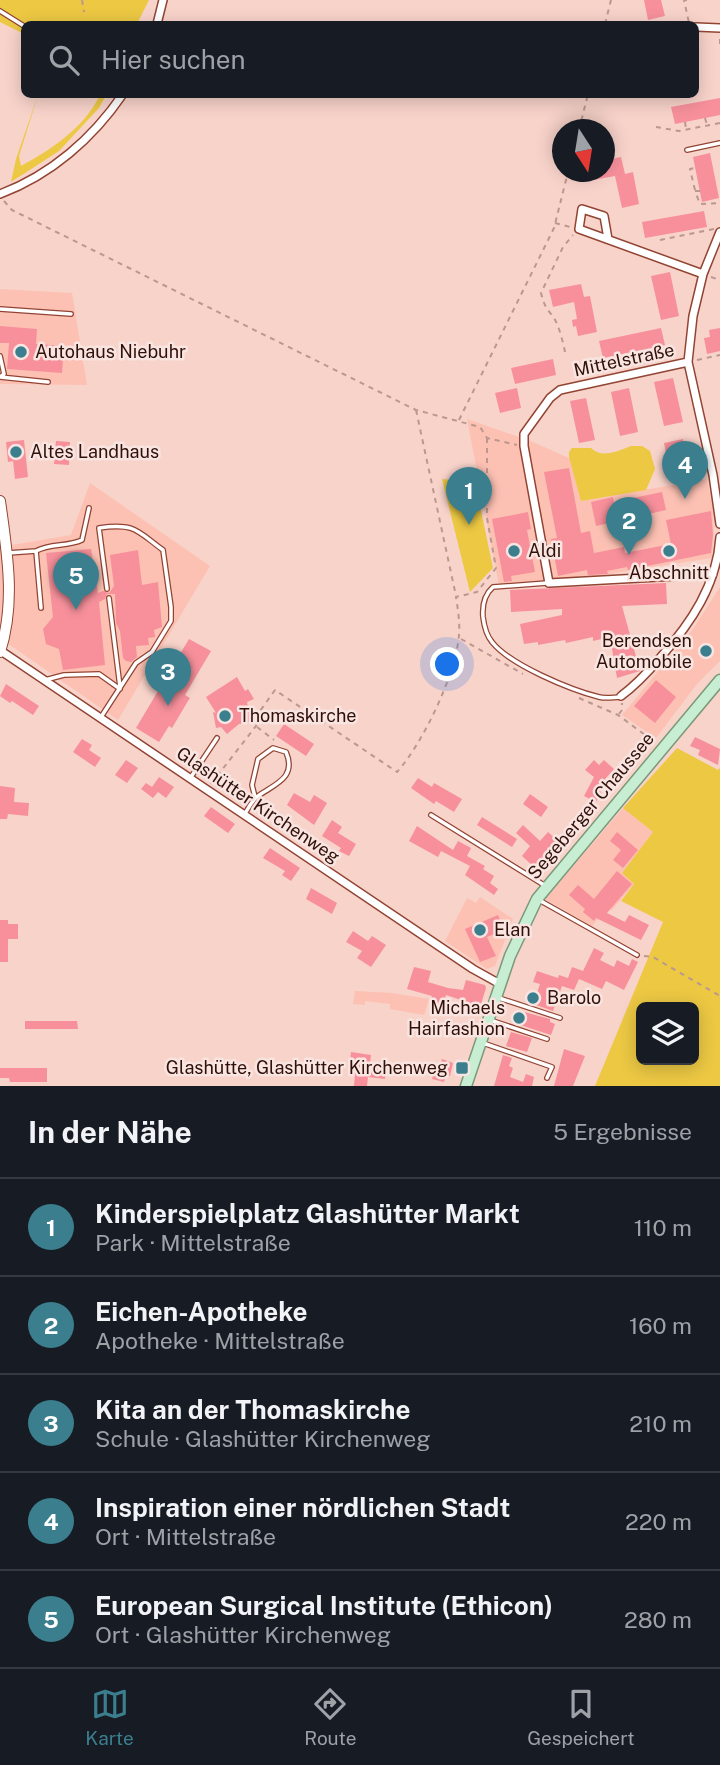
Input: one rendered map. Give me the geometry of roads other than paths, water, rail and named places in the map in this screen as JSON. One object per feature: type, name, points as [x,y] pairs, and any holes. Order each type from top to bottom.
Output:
[{"type":"main road","name":"Segeberger Chaussee","points":[[466,1086],[510,956],[537,899],[720,680]]},
{"type":"street","points":[[158,21],[163,0]]},
{"type":"street","points":[[699,27],[720,28]]},
{"type":"street","points":[[0,194],[35,178],[73,151],[106,118],[120,98]]},
{"type":"street","points":[[608,239],[604,216],[582,209],[579,229],[703,274]]},
{"type":"street","name":"Mittelstraße","points":[[720,230],[703,274],[693,316],[688,362],[717,475],[720,524]]},
{"type":"street","name":"Mittelstraße","points":[[550,583],[524,434],[550,398],[561,390],[688,362]]},
{"type":"street","points":[[0,501],[10,599],[8,622],[0,651]]},
{"type":"street","points":[[621,696],[634,687],[691,621],[707,592],[720,537]]},
{"type":"street","points":[[550,583],[713,574]]},
{"type":"street","name":"Glashütter Kirchenweg","points":[[0,651],[473,969],[500,984]]},
{"type":"lane","points":[[0,11],[21,24]]},
{"type":"lane","points":[[687,150],[720,144]]},
{"type":"lane","points":[[0,309],[71,314]]},
{"type":"lane","points":[[0,356],[4,369],[4,374],[0,377],[48,382]]},
{"type":"lane","points":[[6,553],[36,551],[82,540],[89,508]]},
{"type":"lane","points":[[100,719],[136,663],[152,652],[171,621],[163,551],[135,529],[122,525],[99,528],[107,589]]},
{"type":"lane","points":[[36,551],[41,608]]},
{"type":"lane","points":[[550,583],[493,587],[487,593],[483,605],[490,640],[504,654],[521,665],[566,685],[600,697],[621,696]]},
{"type":"lane","points":[[108,598],[120,689]]},
{"type":"lane","points":[[43,680],[64,675],[99,674],[120,689]]},
{"type":"lane","points":[[190,779],[217,738]]},
{"type":"lane","points":[[244,816],[256,797],[275,787],[288,771],[290,761],[286,752],[273,748],[258,759],[252,785],[256,797]]},
{"type":"lane","points":[[431,815],[546,886]]},
{"type":"lane","points":[[537,899],[637,955]]},
{"type":"lane","points":[[496,997],[560,1018]]},
{"type":"lane","points":[[488,1020],[547,1039]]},
{"type":"lane","points":[[481,1042],[552,1067],[547,1078]]},
{"type":"place","name":"Autohaus Niebuhr","points":[[21,352]]},
{"type":"place","name":"Altes Landhaus","points":[[16,452]]},
{"type":"place","name":"Inspiration einer nördlichen Stadt","points":[[685,499]]},
{"type":"place","name":"Kinderspielplatz Glashütter Markt","points":[[469,525]]},
{"type":"place","name":"Aldi","points":[[514,551]]},
{"type":"place","name":"Abschnitt","points":[[669,551]]},
{"type":"place","name":"Eichen-Apotheke","points":[[629,555]]},
{"type":"place","name":"European Surgical Institute (Ethicon)","points":[[76,610]]},
{"type":"place","name":"Berendsen Automobile","points":[[706,651]]},
{"type":"place","name":"Kita an der Thomaskirche","points":[[168,706]]},
{"type":"place","name":"Thomaskirche","points":[[225,716]]},
{"type":"place","name":"Elan","points":[[480,930]]},
{"type":"place","name":"Barolo","points":[[533,998]]},
{"type":"place","name":"Michaels Hairfashion","points":[[519,1018]]},
{"type":"place","name":"Glashütte, Glashütter Kirchenweg","points":[[462,1068]]}]
